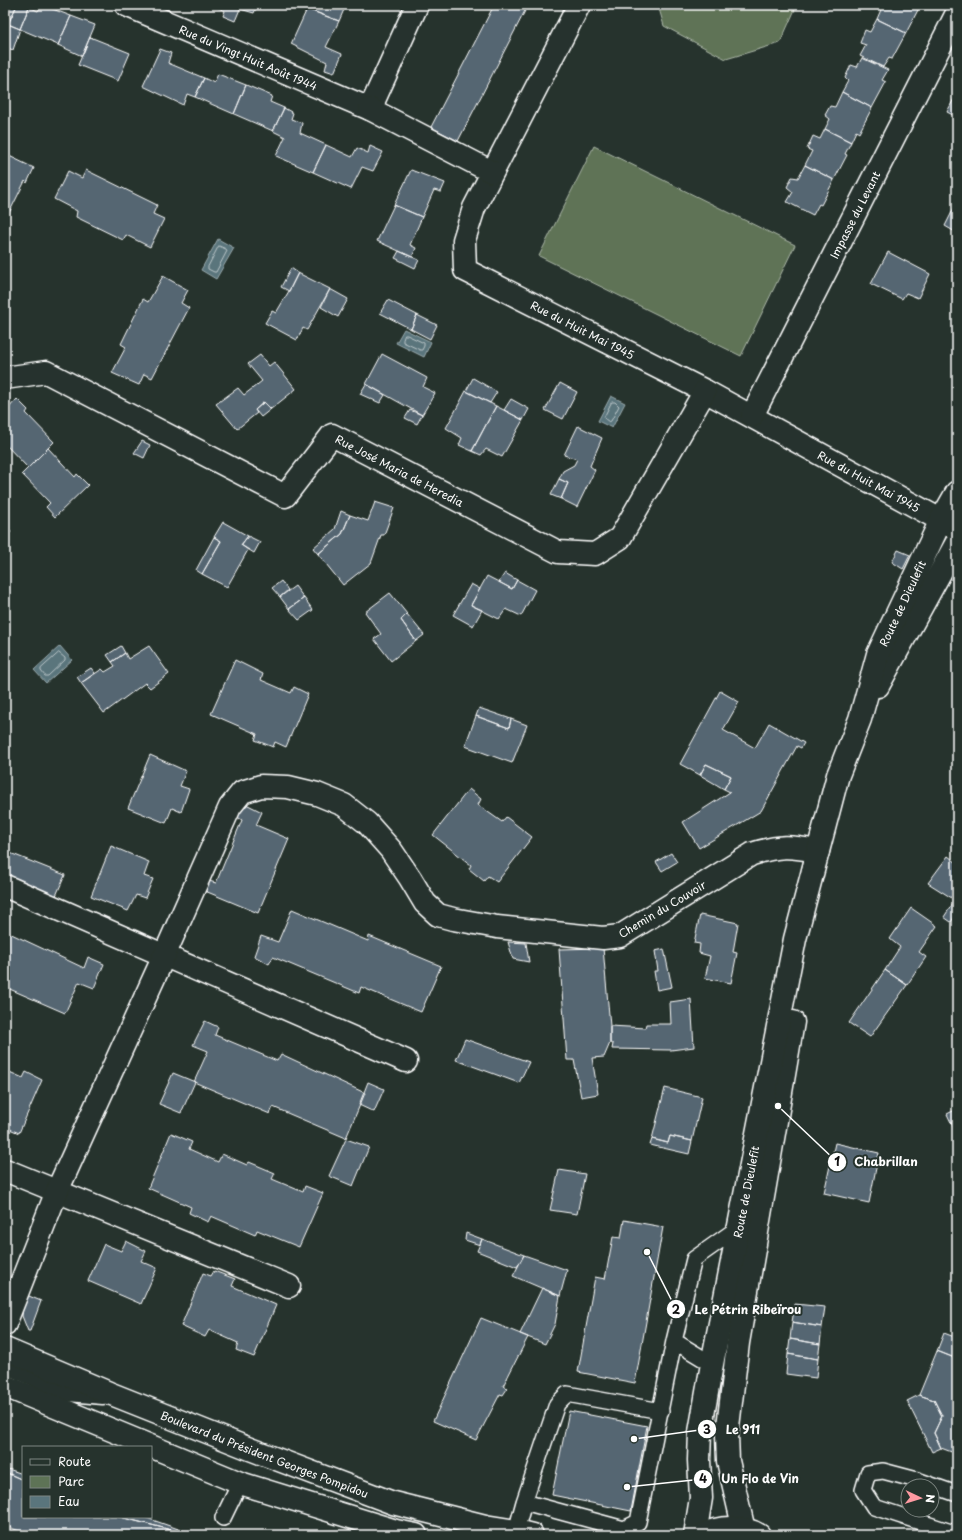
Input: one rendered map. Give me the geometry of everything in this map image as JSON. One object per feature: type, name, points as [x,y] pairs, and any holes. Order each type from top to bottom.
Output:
[{"type":"street","name":"Rue du Vingt Huit Août 1944","points":[[126,5],[370,110],[492,172]]},
{"type":"street","points":[[370,110],[417,5]]},
{"type":"street","name":"Rue du Huit Mai 1945","points":[[579,5],[474,208],[464,240],[465,270],[705,391],[949,525]]},
{"type":"street","name":"Impasse du Levant","points":[[752,416],[957,13]]},
{"type":"street","name":"Rue José Maria de Heredia","points":[[5,378],[46,372],[285,496],[332,435],[558,552],[595,554],[620,538],[705,391]]},
{"type":"street","name":"Route de Dieulefit","points":[[695,1535],[701,1498],[699,1460],[700,1432],[738,1228],[794,946],[838,775],[860,719],[878,654],[949,525],[957,492]]},
{"type":"street","name":"Route de Dieulefit","points":[[860,719],[957,542]]},
{"type":"street","name":"Chemin du Couvoir","points":[[5,1324],[57,1191],[230,808],[242,792],[261,786],[295,789],[317,794],[344,805],[367,823],[391,850],[425,903],[438,915],[453,920],[603,938],[620,936],[752,854],[773,848],[792,846],[818,851]]},
{"type":"street","name":"Route de Dieulefit","points":[[752,1532],[728,1461],[727,1435],[738,1343],[797,1002],[818,851]]},
{"type":"street","points":[[5,886],[406,1061]]},
{"type":"street","points":[[5,1170],[289,1286]]},
{"type":"street","name":"Boulevard du Président Georges Pompidou","points":[[5,1349],[109,1393],[393,1503],[485,1526],[524,1533]]},
{"type":"street","points":[[5,1362],[68,1390],[109,1393]]},
{"type":"street","points":[[5,1386],[150,1446]]},
{"type":"street","points":[[152,1447],[240,1483],[388,1528],[416,1535]]},
{"type":"street","points":[[701,1535],[718,1529],[731,1528],[752,1532]]},
{"type":"lane","points":[[524,1502],[624,1529],[638,1522],[674,1341],[694,1259],[738,1228]]},
{"type":"lane","points":[[674,1341],[712,1364]]},
{"type":"lane","points":[[524,1533],[524,1502],[557,1404],[567,1394],[661,1411]]},
{"type":"lane","points":[[957,1494],[917,1480],[883,1471],[868,1473],[863,1490],[874,1506],[957,1534]]},
{"type":"lane","points":[[224,1518],[240,1483]]},
{"type":"green space","points":[[658,5],[797,5],[780,43],[726,59],[664,26]]},
{"type":"green space","points":[[594,146],[795,245],[741,356],[539,256]]},
{"type":"water","points":[[218,239],[234,248],[216,279],[201,270]]},
{"type":"water","points":[[404,329],[431,342],[424,357],[396,343]]},
{"type":"water","points":[[611,396],[625,403],[612,428],[598,421]]},
{"type":"water","points":[[60,646],[72,660],[46,683],[34,670]]},
{"type":"building","points":[[5,5],[17,5],[8,24],[5,23]]},
{"type":"building","points":[[17,5],[29,7],[20,29],[8,24]]},
{"type":"building","points":[[42,5],[71,16],[58,45],[20,29],[29,7],[38,11]]},
{"type":"building","points":[[212,5],[257,5],[254,13],[240,9],[235,21],[223,16],[225,11]]},
{"type":"building","points":[[309,5],[346,5],[339,21],[307,9]]},
{"type":"building","points":[[487,5],[528,5],[458,141],[431,127],[492,9]]},
{"type":"building","points":[[883,5],[916,5],[919,8],[906,33],[877,19]]},
{"type":"building","points":[[307,9],[339,21],[326,47],[342,54],[334,73],[325,70],[327,62],[291,44]]},
{"type":"building","points":[[71,16],[95,25],[82,56],[58,45]]},
{"type":"building","points":[[877,19],[906,33],[892,59],[889,58],[883,67],[860,56],[866,45],[860,43],[865,30],[870,32]]},
{"type":"building","points":[[5,23],[20,29],[13,50],[5,47]]},
{"type":"building","points":[[90,37],[130,53],[118,81],[78,65]]},
{"type":"building","points":[[160,49],[171,53],[168,63],[204,78],[195,97],[187,94],[183,105],[143,86]]},
{"type":"building","points":[[862,58],[888,70],[882,80],[886,82],[872,108],[842,92],[848,81],[845,78],[851,65],[857,67]]},
{"type":"building","points":[[218,74],[246,85],[234,114],[195,97],[204,78],[214,83]]},
{"type":"building","points":[[246,85],[272,96],[270,102],[284,108],[273,131],[234,114]]},
{"type":"building","points":[[842,92],[872,108],[859,133],[856,131],[851,142],[825,129],[830,119],[825,115],[830,106],[835,107]]},
{"type":"building","points":[[957,93],[957,117],[947,112]]},
{"type":"building","points":[[284,108],[293,113],[291,119],[302,123],[300,133],[326,145],[313,172],[276,156],[285,137],[273,131]]},
{"type":"building","points":[[825,129],[851,142],[845,154],[847,155],[834,180],[805,165],[812,151],[807,149],[813,136],[820,139]]},
{"type":"building","points":[[326,145],[352,157],[357,148],[368,153],[370,146],[383,152],[373,171],[362,167],[351,189],[313,172]]},
{"type":"building","points":[[5,154],[34,168],[27,183],[25,181],[8,215],[5,214]]},
{"type":"building","points":[[805,165],[834,180],[821,205],[819,204],[813,215],[787,202],[793,192],[787,187],[792,177],[798,178]]},
{"type":"building","points":[[86,170],[157,205],[153,214],[164,219],[150,247],[126,235],[123,240],[76,217],[77,211],[54,199],[68,171],[82,178]]},
{"type":"building","points":[[411,170],[445,183],[441,192],[434,190],[422,217],[394,205]]},
{"type":"building","points":[[394,205],[422,217],[410,245],[416,248],[412,257],[377,241]]},
{"type":"building","points":[[954,208],[957,209],[957,233],[945,226]]},
{"type":"building","points":[[399,251],[419,260],[415,268],[395,258]]},
{"type":"building","points":[[888,252],[930,274],[918,298],[906,293],[902,299],[871,284]]},
{"type":"building","points":[[291,268],[298,273],[289,291],[281,287]]},
{"type":"building","points":[[298,273],[330,289],[307,330],[303,328],[297,340],[265,323],[272,311],[276,313]]},
{"type":"building","points":[[163,276],[188,290],[181,303],[189,308],[152,378],[144,374],[139,385],[112,373],[126,347],[121,344],[143,299],[148,302]]},
{"type":"building","points":[[330,289],[348,299],[338,317],[321,307]]},
{"type":"building","points":[[388,300],[417,315],[411,329],[380,313]]},
{"type":"building","points":[[417,315],[437,325],[430,339],[411,329]]},
{"type":"building","points":[[382,354],[427,378],[423,387],[435,393],[422,415],[366,384]]},
{"type":"building","points":[[260,355],[269,366],[274,362],[296,389],[271,409],[264,402],[255,410],[257,413],[237,429],[216,404],[238,388],[244,395],[262,381],[248,364]]},
{"type":"building","points":[[473,378],[497,392],[490,403],[466,391]]},
{"type":"building","points":[[560,383],[577,392],[563,419],[545,410]]},
{"type":"building","points":[[366,384],[385,395],[380,403],[360,394]]},
{"type":"building","points":[[466,391],[496,406],[472,451],[459,445],[462,438],[446,428]]},
{"type":"building","points":[[17,399],[28,410],[26,413],[54,442],[28,468],[5,444],[5,412]]},
{"type":"building","points":[[511,399],[529,409],[523,420],[504,410]]},
{"type":"building","points":[[264,402],[271,409],[261,417],[255,410]]},
{"type":"building","points":[[496,406],[523,420],[502,457],[486,449],[481,455],[472,451]]},
{"type":"building","points":[[410,410],[422,415],[417,424],[405,418]]},
{"type":"building","points":[[578,426],[602,438],[590,466],[595,470],[577,507],[561,499],[568,483],[559,479],[563,471],[574,465],[577,459],[564,455]]},
{"type":"building","points":[[142,441],[150,445],[144,458],[134,453]]},
{"type":"building","points":[[48,448],[75,477],[77,474],[88,485],[55,517],[46,507],[50,503],[22,474]]},
{"type":"building","points":[[559,479],[568,483],[561,499],[551,495]]},
{"type":"building","points":[[375,502],[394,508],[384,535],[381,535],[371,563],[343,585],[318,554],[342,534],[350,515],[368,521]]},
{"type":"building","points":[[341,511],[350,515],[342,534],[318,554],[313,548],[335,529]]},
{"type":"building","points":[[223,522],[248,536],[241,545],[248,550],[227,587],[202,574],[221,541],[214,537]]},
{"type":"building","points":[[5,527],[11,532],[5,538]]},
{"type":"building","points":[[248,536],[260,542],[254,553],[241,545]]},
{"type":"building","points":[[214,537],[221,541],[202,574],[196,570]]},
{"type":"building","points":[[898,550],[910,555],[903,569],[892,562]]},
{"type":"building","points":[[505,573],[517,580],[512,589],[499,582]]},
{"type":"building","points":[[487,576],[512,589],[517,580],[535,590],[521,616],[506,609],[499,619],[471,605]]},
{"type":"building","points":[[281,581],[288,590],[280,597],[272,588]]},
{"type":"building","points":[[471,584],[480,589],[471,605],[482,610],[473,626],[453,615]]},
{"type":"building","points":[[295,586],[304,598],[289,609],[280,597]]},
{"type":"building","points":[[390,593],[407,614],[401,620],[416,641],[391,661],[374,639],[381,634],[365,612]]},
{"type":"building","points":[[304,598],[313,610],[299,620],[289,609]]},
{"type":"building","points":[[407,614],[424,635],[416,641],[401,620]]},
{"type":"building","points":[[121,646],[125,653],[112,662],[107,655]]},
{"type":"building","points":[[149,646],[169,674],[150,688],[145,683],[104,713],[81,683],[102,669],[105,672],[115,666],[112,662],[125,653],[128,659]]},
{"type":"building","points":[[235,660],[263,674],[261,680],[291,693],[294,687],[308,694],[286,747],[275,742],[273,747],[255,740],[257,734],[211,714]]},
{"type":"building","points":[[91,668],[95,673],[81,683],[77,677]]},
{"type":"building","points":[[720,691],[739,702],[723,730],[755,748],[769,723],[804,743],[801,748],[797,746],[761,811],[699,848],[683,822],[730,792],[724,789],[731,776],[706,764],[700,775],[680,764]]},
{"type":"building","points":[[479,708],[511,719],[509,728],[476,716]]},
{"type":"building","points":[[476,716],[509,728],[511,719],[527,725],[512,763],[465,746]]},
{"type":"building","points":[[150,755],[186,771],[180,786],[189,789],[181,812],[172,808],[166,823],[128,808]]},
{"type":"building","points":[[706,764],[731,776],[724,789],[700,775]]},
{"type":"building","points":[[469,789],[481,799],[478,805],[502,822],[506,817],[532,837],[497,882],[488,876],[484,881],[469,869],[471,865],[433,835]]},
{"type":"building","points":[[242,802],[262,812],[256,825],[289,839],[258,913],[205,891],[209,881],[216,883],[242,820],[236,816]]},
{"type":"building","points":[[111,846],[149,862],[144,876],[153,879],[145,898],[136,895],[128,911],[91,896]]},
{"type":"building","points":[[5,851],[65,875],[55,898],[5,877]]},
{"type":"building","points":[[671,853],[677,862],[662,871],[656,862]]},
{"type":"building","points":[[948,856],[957,863],[957,897],[955,900],[928,883]]},
{"type":"building","points":[[955,900],[957,902],[957,913],[951,922],[944,917]]},
{"type":"building","points":[[911,908],[937,926],[919,952],[926,957],[907,985],[885,970],[900,947],[890,939]]},
{"type":"building","points":[[292,909],[368,941],[369,936],[441,966],[421,1012],[361,987],[359,993],[273,957],[269,964],[254,956],[261,936],[278,942]]},
{"type":"building","points":[[700,915],[738,923],[733,952],[737,953],[731,983],[705,978],[710,956],[699,953],[700,944],[694,943]]},
{"type":"building","points":[[5,931],[84,968],[88,957],[104,964],[94,988],[79,982],[65,1013],[5,987]]},
{"type":"building","points":[[508,942],[526,943],[529,962],[513,959]]},
{"type":"building","points":[[603,948],[610,1026],[610,1043],[604,1057],[592,1058],[598,1094],[581,1097],[574,1060],[567,1060],[559,949]]},
{"type":"building","points":[[664,949],[672,987],[657,990],[654,971],[658,971],[655,951]]},
{"type":"building","points":[[885,970],[907,985],[870,1037],[849,1023]]},
{"type":"building","points":[[691,999],[694,1047],[671,1050],[612,1049],[613,1044],[610,1043],[610,1026],[646,1028],[647,1024],[671,1024],[670,1002]]},
{"type":"building","points":[[205,1021],[218,1027],[215,1035],[277,1061],[281,1054],[365,1093],[346,1138],[273,1107],[270,1114],[194,1082],[208,1051],[193,1045]]},
{"type":"building","points":[[465,1039],[529,1062],[519,1083],[456,1060]]},
{"type":"building","points":[[5,1070],[23,1078],[26,1072],[42,1080],[19,1133],[5,1127]]},
{"type":"building","points":[[173,1073],[195,1082],[181,1113],[159,1104]]},
{"type":"building","points":[[368,1082],[384,1089],[374,1112],[359,1105]]},
{"type":"building","points":[[665,1088],[702,1097],[692,1141],[670,1136],[668,1143],[652,1139]]},
{"type":"building","points":[[957,1109],[957,1135],[947,1114]]},
{"type":"building","points":[[171,1133],[192,1142],[189,1149],[218,1162],[222,1154],[247,1165],[249,1162],[275,1173],[272,1179],[303,1192],[305,1186],[323,1193],[299,1247],[257,1230],[255,1235],[211,1216],[208,1222],[189,1213],[191,1207],[148,1188]]},
{"type":"building","points":[[670,1136],[692,1141],[689,1154],[650,1145],[652,1139],[668,1143]]},
{"type":"building","points":[[346,1139],[369,1147],[353,1186],[329,1176]]},
{"type":"building","points":[[835,1143],[879,1153],[869,1203],[824,1193]]},
{"type":"building","points":[[559,1170],[585,1174],[577,1214],[550,1210]]},
{"type":"building","points":[[624,1220],[663,1227],[635,1383],[578,1372],[595,1277],[605,1279],[613,1237],[621,1238]]},
{"type":"building","points":[[466,1233],[482,1239],[480,1245],[465,1240]]},
{"type":"building","points":[[482,1239],[524,1255],[517,1267],[477,1251]]},
{"type":"building","points":[[126,1241],[146,1251],[141,1261],[157,1268],[141,1304],[88,1281],[104,1244],[121,1251]]},
{"type":"building","points":[[524,1255],[567,1270],[560,1296],[513,1276]]},
{"type":"building","points":[[214,1271],[235,1279],[232,1286],[276,1305],[254,1357],[236,1350],[238,1343],[209,1330],[205,1337],[181,1326],[203,1273],[211,1276]]},
{"type":"building","points":[[542,1288],[560,1296],[555,1324],[545,1344],[520,1334]]},
{"type":"building","points":[[24,1294],[41,1301],[30,1331],[28,1331],[22,1316]]},
{"type":"building","points":[[795,1304],[825,1307],[822,1327],[792,1322]]},
{"type":"building","points":[[481,1318],[528,1337],[503,1386],[507,1389],[503,1395],[500,1394],[476,1440],[433,1421]]},
{"type":"building","points":[[792,1322],[822,1327],[820,1344],[790,1339]]},
{"type":"building","points":[[944,1333],[957,1338],[957,1359],[937,1351]]},
{"type":"building","points":[[790,1339],[820,1344],[818,1359],[788,1354]]},
{"type":"building","points":[[937,1351],[957,1359],[957,1454],[941,1448],[934,1433],[942,1416],[934,1400],[919,1395]]},
{"type":"building","points":[[788,1354],[818,1359],[816,1378],[786,1374]]},
{"type":"building","points":[[919,1395],[934,1400],[942,1416],[934,1433],[941,1448],[932,1452],[907,1401]]},
{"type":"building","points":[[569,1411],[647,1426],[631,1511],[552,1495]]},
{"type":"building","points":[[5,1468],[22,1474],[22,1480],[5,1472]]},
{"type":"building","points":[[5,1472],[22,1480],[22,1518],[124,1518],[183,1533],[182,1535],[31,1535],[5,1526]]},
{"type":"building","points":[[124,1518],[147,1518],[184,1531],[183,1533]]},
{"type":"place","name":"Chabrillan","points":[[778,1106]]},
{"type":"place","name":"Le Pétrin Ribeïrou","points":[[647,1252]]},
{"type":"place","name":"Le 911","points":[[634,1439]]},
{"type":"place","name":"Un Flo de Vin","points":[[627,1487]]}]
